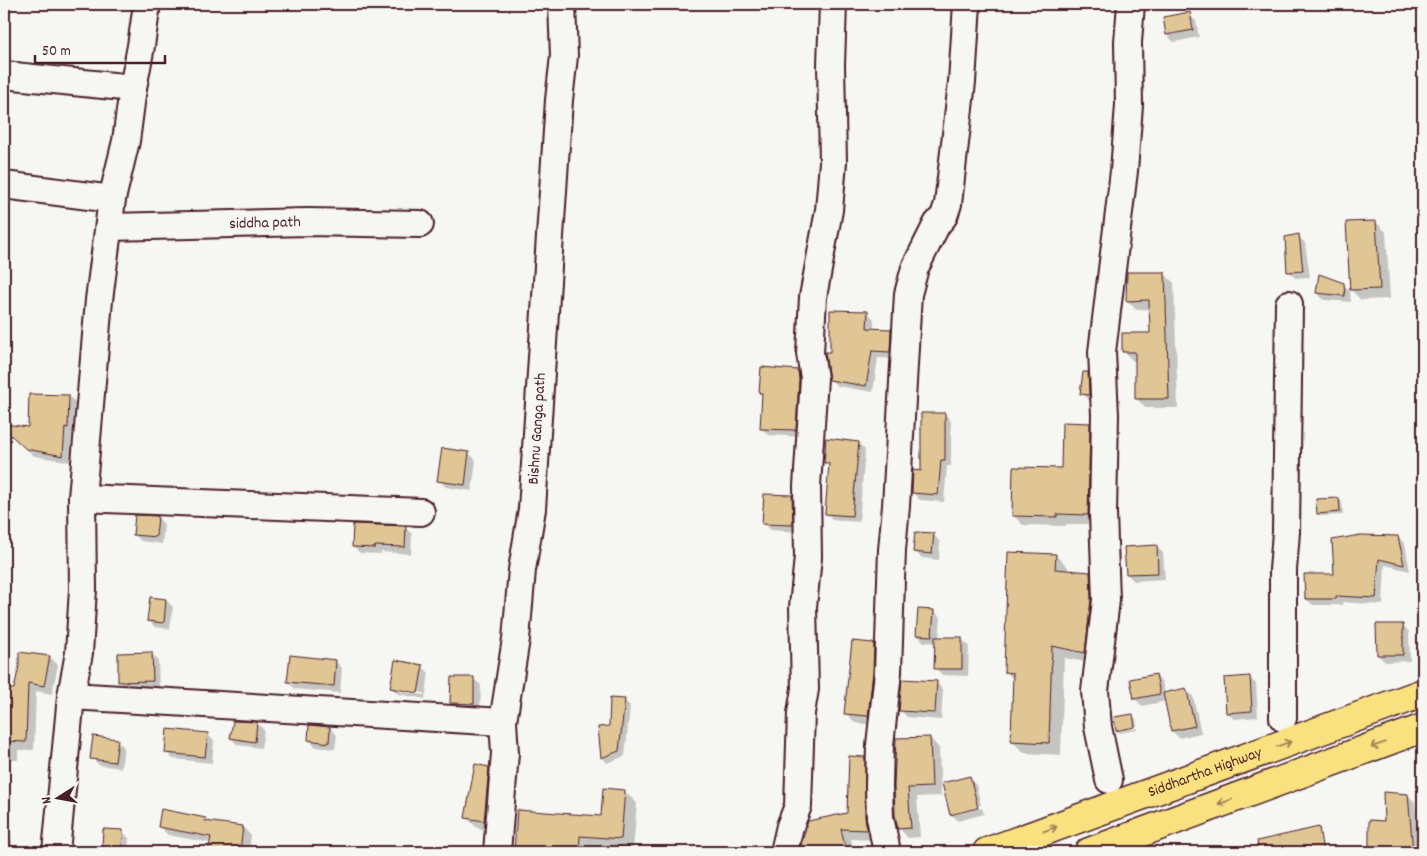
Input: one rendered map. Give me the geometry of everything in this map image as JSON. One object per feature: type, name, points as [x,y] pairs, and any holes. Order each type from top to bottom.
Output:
[{"type":"highway","name":"Siddhartha Highway","points":[[987,852],[1423,693]]},
{"type":"highway","points":[[1089,852],[1423,728]]},
{"type":"street","points":[[56,852],[71,696],[79,654],[83,598],[82,498],[99,300],[110,227],[112,199],[126,141],[147,4]]},
{"type":"street","name":"Bishnu Ganga path","points":[[497,852],[505,754],[503,722],[516,639],[522,570],[532,509],[559,100],[564,56],[562,4]]},
{"type":"street","points":[[784,852],[790,826],[798,806],[801,723],[805,689],[803,607],[808,557],[807,486],[814,378],[810,353],[813,297],[829,210],[832,172],[831,65],[833,4]]},
{"type":"street","points":[[887,852],[880,817],[880,745],[888,672],[892,550],[908,294],[915,268],[937,224],[944,216],[948,204],[962,82],[967,4]]},
{"type":"street","points":[[1109,780],[1098,727],[1095,691],[1106,600],[1103,514],[1105,415],[1102,352],[1124,171],[1129,105],[1128,42],[1131,4]]},
{"type":"street","points":[[4,75],[133,88]]},
{"type":"street","points":[[4,185],[112,199]]},
{"type":"street","name":"siddha path","points":[[110,227],[308,222],[420,224]]},
{"type":"street","points":[[1284,718],[1283,570],[1286,532],[1289,304]]},
{"type":"street","points":[[82,498],[421,512]]},
{"type":"street","points":[[71,696],[503,722]]},
{"type":"building","points":[[1190,12],[1193,30],[1166,35],[1163,17]]},
{"type":"building","points":[[1376,221],[1380,289],[1350,290],[1346,222]]},
{"type":"building","points":[[1299,234],[1303,271],[1287,272],[1285,237]]},
{"type":"building","points":[[1127,272],[1165,272],[1169,399],[1135,399],[1135,352],[1122,352],[1122,333],[1150,333],[1149,300],[1126,301]]},
{"type":"building","points":[[1319,274],[1344,283],[1345,296],[1316,293]]},
{"type":"building","points":[[830,310],[868,311],[867,328],[891,329],[890,352],[872,351],[866,386],[829,380],[825,352],[830,352]]},
{"type":"building","points":[[761,367],[798,370],[796,430],[760,429],[762,393],[759,393]]},
{"type":"building","points":[[1083,372],[1088,372],[1089,395],[1080,394]]},
{"type":"building","points":[[29,394],[69,395],[68,428],[65,427],[63,456],[26,449],[4,429],[4,424],[28,427]]},
{"type":"building","points":[[921,413],[945,413],[945,460],[941,460],[938,495],[912,493],[913,470],[921,471]]},
{"type":"building","points":[[1062,422],[1090,423],[1088,515],[1057,514],[1057,517],[1012,516],[1013,467],[1061,468]]},
{"type":"building","points":[[826,438],[859,442],[852,516],[825,514],[829,463],[824,463]]},
{"type":"building","points":[[442,448],[469,452],[465,485],[437,481]]},
{"type":"building","points":[[764,494],[792,495],[793,525],[762,524]]},
{"type":"building","points":[[1339,498],[1340,512],[1317,514],[1316,499]]},
{"type":"building","points":[[135,515],[158,516],[156,537],[133,535]]},
{"type":"building","points":[[353,524],[406,526],[405,547],[352,547]]},
{"type":"building","points":[[915,532],[934,533],[932,554],[913,552]]},
{"type":"building","points":[[1360,535],[1398,536],[1404,565],[1379,559],[1376,598],[1336,596],[1336,599],[1305,599],[1304,574],[1334,574],[1332,540]]},
{"type":"building","points":[[1157,545],[1158,573],[1126,574],[1124,547]]},
{"type":"building","points":[[1008,552],[1056,554],[1055,569],[1090,572],[1091,599],[1085,653],[1052,646],[1049,743],[1011,741],[1013,673],[1004,672]]},
{"type":"building","points":[[150,597],[166,599],[164,623],[147,621]]},
{"type":"building","points":[[918,609],[934,610],[932,636],[916,635]]},
{"type":"building","points":[[1376,624],[1403,624],[1403,655],[1377,655]]},
{"type":"building","points":[[935,637],[962,637],[962,669],[934,669]]},
{"type":"building","points":[[852,641],[874,643],[868,716],[844,714]]},
{"type":"building","points":[[19,652],[50,656],[44,686],[28,683],[26,742],[4,741],[4,689],[14,689],[19,666]]},
{"type":"building","points":[[152,652],[153,681],[118,682],[118,653]]},
{"type":"building","points":[[290,655],[336,660],[334,686],[287,682]]},
{"type":"building","points":[[395,660],[423,665],[418,693],[390,688]]},
{"type":"building","points":[[1156,674],[1160,694],[1134,699],[1130,679]]},
{"type":"building","points":[[1250,676],[1252,711],[1226,713],[1224,678]]},
{"type":"building","points":[[451,677],[474,677],[474,704],[450,703]]},
{"type":"building","points":[[902,679],[937,681],[935,713],[899,711]]},
{"type":"building","points":[[1186,688],[1195,726],[1171,731],[1163,693]]},
{"type":"building","points":[[610,698],[625,699],[619,751],[601,758],[598,727],[609,726]]},
{"type":"building","points":[[1133,714],[1135,727],[1116,731],[1114,717]]},
{"type":"building","points":[[233,721],[257,722],[255,742],[230,738]]},
{"type":"building","points":[[309,725],[330,727],[329,743],[308,740]]},
{"type":"building","points":[[167,729],[208,733],[205,757],[165,753]]},
{"type":"building","points":[[93,736],[118,739],[115,762],[90,759]]},
{"type":"building","points":[[930,737],[932,787],[908,788],[911,828],[898,829],[895,815],[894,786],[896,738]]},
{"type":"building","points":[[849,756],[865,757],[865,817],[867,830],[841,829],[845,847],[822,852],[799,852],[808,821],[847,813]]},
{"type":"building","points":[[475,764],[489,767],[484,821],[465,818]]},
{"type":"building","points":[[970,776],[978,808],[950,815],[942,783]]},
{"type":"building","points":[[603,788],[625,790],[621,839],[580,836],[579,852],[514,852],[517,810],[601,816]]},
{"type":"building","points":[[1383,792],[1408,794],[1413,852],[1369,852],[1369,820],[1384,821]]},
{"type":"building","points":[[161,809],[206,818],[205,821],[243,826],[240,852],[208,852],[211,837],[158,827]]},
{"type":"building","points":[[1319,827],[1323,852],[1259,852],[1257,841]]},
{"type":"building","points":[[103,829],[123,830],[122,848],[102,847]]}]
